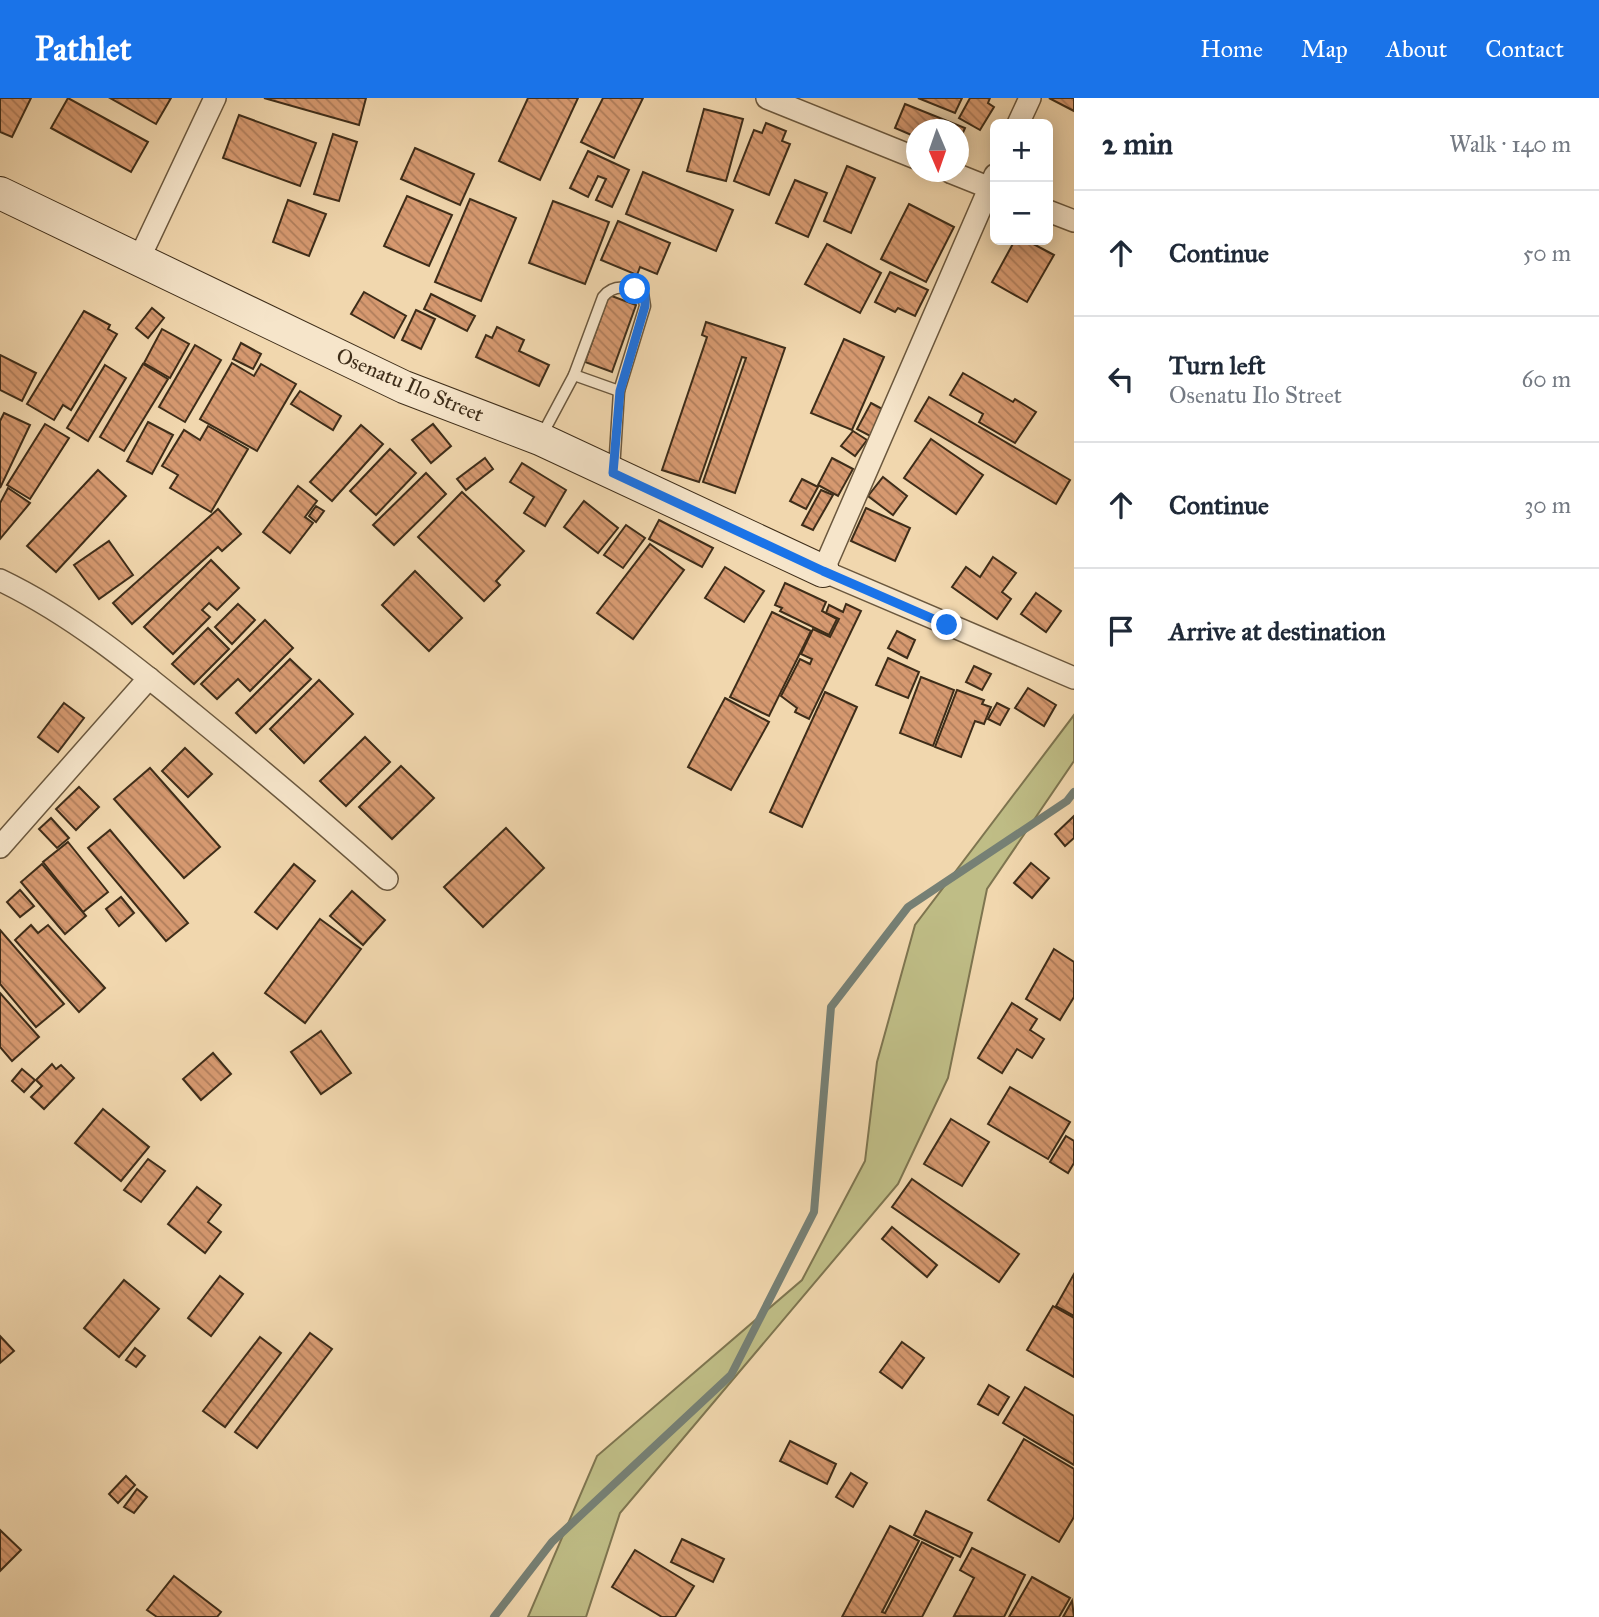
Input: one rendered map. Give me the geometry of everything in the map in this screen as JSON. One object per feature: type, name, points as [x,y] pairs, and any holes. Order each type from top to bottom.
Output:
[{"type":"street","points":[[139,259],[215,98]]},
{"type":"street","points":[[767,98],[906,154]]},
{"type":"street","points":[[1020,119],[1030,98]]},
{"type":"street","points":[[969,177],[990,183]]},
{"type":"street","points":[[990,191],[823,571],[1074,678]]},
{"type":"street","name":"Osenatu Ilo Street","points":[[0,193],[404,387],[540,439],[823,571]]},
{"type":"street","points":[[1053,213],[1074,221]]},
{"type":"street","points":[[0,580],[87,630],[302,803],[387,879]]},
{"type":"street","points":[[0,847],[149,678]]},
{"type":"lane","points":[[540,439],[574,375],[606,292],[617,286],[635,289],[645,295],[645,306],[620,391],[613,473]]},
{"type":"lane","points":[[574,375],[620,391]]},
{"type":"shaded area","points":[[1074,715],[1074,761],[987,889],[948,1078],[898,1184],[620,1513],[586,1617],[528,1617],[597,1456],[802,1280],[865,1161],[877,1062],[915,925]]},
{"type":"building","points":[[0,98],[31,98],[12,137],[0,132]]},
{"type":"building","points":[[68,98],[148,142],[131,172],[51,128]]},
{"type":"building","points":[[110,98],[171,98],[156,124]]},
{"type":"building","points":[[264,98],[366,98],[359,125]]},
{"type":"building","points":[[528,98],[578,98],[540,180],[499,161]]},
{"type":"building","points":[[603,98],[643,98],[614,158],[581,142]]},
{"type":"building","points":[[918,98],[962,98],[955,113]]},
{"type":"building","points":[[970,98],[990,98],[988,103],[994,107],[980,130],[969,124],[969,119],[959,118]]},
{"type":"building","points":[[1049,98],[1074,98],[1074,111]]},
{"type":"building","points":[[905,104],[942,119],[906,119],[906,133],[895,128]]},
{"type":"building","points":[[704,109],[743,119],[726,181],[687,171]]},
{"type":"building","points":[[239,115],[316,143],[300,186],[223,158]]},
{"type":"building","points":[[766,123],[786,131],[782,141],[790,144],[769,195],[734,181],[754,130],[762,133]]},
{"type":"building","points":[[333,134],[357,142],[339,201],[314,194]]},
{"type":"building","points":[[415,148],[474,174],[460,205],[401,179]]},
{"type":"building","points":[[588,151],[629,170],[612,207],[596,200],[606,179],[598,176],[588,197],[570,188]]},
{"type":"building","points":[[847,166],[875,178],[851,233],[824,221]]},
{"type":"building","points":[[643,172],[733,210],[716,251],[626,214]]},
{"type":"building","points":[[795,180],[827,193],[808,237],[776,223]]},
{"type":"building","points":[[407,196],[452,215],[429,266],[384,246]]},
{"type":"building","points":[[470,199],[516,218],[481,301],[435,282]]},
{"type":"building","points":[[288,200],[326,214],[309,256],[273,242]]},
{"type":"building","points":[[553,201],[609,222],[585,284],[529,263]]},
{"type":"building","points":[[909,204],[954,227],[926,282],[881,259]]},
{"type":"building","points":[[618,221],[670,243],[657,274],[640,267],[637,275],[601,260]]},
{"type":"building","points":[[827,244],[881,273],[860,313],[805,284]]},
{"type":"building","points":[[1012,245],[1035,245],[1054,255],[1027,302],[992,282]]},
{"type":"building","points":[[890,272],[928,290],[915,316],[898,308],[895,312],[875,302]]},
{"type":"building","points":[[364,292],[406,316],[394,338],[351,314]]},
{"type":"building","points":[[431,294],[475,316],[467,331],[424,309]]},
{"type":"building","points":[[609,295],[636,305],[612,372],[585,362]]},
{"type":"building","points":[[152,308],[164,318],[148,338],[136,328]]},
{"type":"building","points":[[416,310],[435,319],[421,349],[402,340]]},
{"type":"building","points":[[84,311],[110,325],[108,329],[117,334],[71,410],[63,405],[54,420],[27,404]]},
{"type":"building","points":[[706,322],[785,348],[735,493],[703,482],[746,358],[742,357],[699,482],[662,470],[707,337],[702,335]]},
{"type":"building","points":[[497,327],[524,340],[519,351],[549,365],[539,386],[476,357],[486,335],[492,338]]},
{"type":"building","points":[[162,329],[189,344],[170,378],[144,363]]},
{"type":"building","points":[[844,339],[884,357],[852,430],[811,413]]},
{"type":"building","points":[[241,343],[261,354],[253,369],[233,359]]},
{"type":"building","points":[[195,345],[221,360],[185,422],[159,407]]},
{"type":"building","points":[[0,355],[36,373],[22,401],[0,390]]},
{"type":"building","points":[[232,363],[254,376],[261,364],[296,384],[257,451],[200,419]]},
{"type":"building","points":[[143,364],[168,379],[124,451],[100,437]]},
{"type":"building","points":[[105,365],[126,378],[88,441],[67,428]]},
{"type":"building","points":[[963,373],[1036,412],[1015,443],[979,422],[983,414],[950,395]]},
{"type":"building","points":[[300,391],[341,416],[333,430],[291,404]]},
{"type":"building","points":[[929,397],[1070,480],[1056,504],[915,421]]},
{"type":"building","points":[[871,403],[886,411],[872,437],[857,429]]},
{"type":"building","points":[[4,413],[30,425],[0,488],[0,421]]},
{"type":"building","points":[[148,422],[173,435],[152,474],[127,461]]},
{"type":"building","points":[[45,424],[69,438],[30,499],[7,485]]},
{"type":"building","points":[[433,424],[451,446],[431,463],[412,440]]},
{"type":"building","points":[[361,425],[383,444],[332,501],[310,482]]},
{"type":"building","points":[[208,426],[248,449],[211,512],[170,488],[178,475],[162,466],[184,430],[200,440]]},
{"type":"building","points":[[853,431],[867,440],[855,456],[841,446]]},
{"type":"building","points":[[931,439],[983,475],[956,514],[904,478]]},
{"type":"building","points":[[390,449],[416,473],[376,515],[350,491]]},
{"type":"building","points":[[485,458],[493,469],[466,490],[457,479]]},
{"type":"building","points":[[832,458],[853,469],[838,496],[818,485]]},
{"type":"building","points":[[522,463],[566,490],[545,526],[524,513],[534,497],[510,482]]},
{"type":"building","points":[[98,470],[126,496],[56,572],[27,546]]},
{"type":"building","points":[[426,473],[446,494],[394,545],[373,525]]},
{"type":"building","points":[[883,477],[907,496],[893,515],[868,496]]},
{"type":"building","points":[[802,479],[818,487],[806,509],[790,501]]},
{"type":"building","points":[[298,486],[317,501],[305,517],[313,523],[290,553],[263,532]]},
{"type":"building","points":[[8,488],[30,503],[0,539],[0,503]]},
{"type":"building","points":[[821,490],[833,495],[813,530],[802,525]]},
{"type":"building","points":[[462,492],[524,551],[496,581],[500,585],[484,601],[418,537]]},
{"type":"building","points":[[584,501],[618,528],[598,553],[564,527]]},
{"type":"building","points":[[316,506],[324,511],[316,522],[309,516]]},
{"type":"building","points":[[866,508],[910,528],[895,561],[851,541]]},
{"type":"building","points":[[218,509],[241,534],[222,551],[218,547],[132,624],[113,603]]},
{"type":"building","points":[[659,520],[713,548],[702,567],[649,539]]},
{"type":"building","points":[[626,525],[645,538],[623,568],[604,555]]},
{"type":"building","points":[[109,541],[133,575],[99,599],[74,565]]},
{"type":"building","points":[[650,544],[684,570],[633,639],[597,613]]},
{"type":"building","points":[[993,557],[1016,573],[1002,592],[1011,599],[997,619],[952,587],[966,567],[980,577]]},
{"type":"building","points":[[211,560],[239,588],[217,610],[209,603],[202,610],[210,617],[173,654],[144,627]]},
{"type":"building","points":[[725,567],[764,591],[744,622],[705,598]]},
{"type":"building","points":[[415,571],[462,618],[429,651],[382,605]]},
{"type":"building","points":[[785,583],[826,602],[822,611],[837,619],[829,635],[780,611],[782,608],[775,605]]},
{"type":"building","points":[[1036,593],[1061,611],[1046,632],[1021,614]]},
{"type":"building","points":[[238,604],[255,620],[232,644],[215,627]]},
{"type":"building","points":[[846,604],[861,611],[809,719],[795,712],[797,708],[781,696],[800,659],[810,664],[812,659],[801,654],[813,629],[830,637],[839,619],[826,613],[829,605],[843,612]]},
{"type":"building","points":[[772,612],[811,631],[769,716],[730,697]]},
{"type":"building","points":[[265,620],[293,648],[250,691],[238,679],[217,699],[201,684]]},
{"type":"building","points":[[208,628],[229,649],[194,684],[172,664]]},
{"type":"building","points":[[897,631],[915,640],[907,658],[888,648]]},
{"type":"building","points":[[888,658],[919,672],[908,698],[876,685]]},
{"type":"building","points":[[290,659],[311,679],[256,733],[236,713]]},
{"type":"building","points":[[974,666],[991,674],[982,690],[966,682]]},
{"type":"building","points":[[921,677],[954,690],[933,746],[900,733]]},
{"type":"building","points":[[319,680],[353,714],[304,763],[270,729]]},
{"type":"building","points":[[1028,688],[1056,705],[1044,726],[1015,708]]},
{"type":"building","points":[[957,690],[984,700],[982,704],[991,707],[984,724],[975,721],[961,757],[935,747]]},
{"type":"building","points":[[825,692],[857,707],[802,827],[770,812]]},
{"type":"building","points":[[725,698],[769,722],[731,790],[688,767]]},
{"type":"building","points":[[64,703],[84,718],[58,752],[38,737]]},
{"type":"building","points":[[997,703],[1009,709],[1000,725],[988,719]]},
{"type":"building","points":[[365,737],[390,762],[346,806],[320,781]]},
{"type":"building","points":[[185,748],[212,774],[188,797],[162,771]]},
{"type":"building","points":[[401,766],[434,798],[392,839],[359,807]]},
{"type":"building","points":[[150,768],[220,847],[184,878],[114,799]]},
{"type":"building","points":[[79,787],[99,807],[76,830],[56,809]]},
{"type":"building","points":[[1074,816],[1074,838],[1065,846],[1055,834]]},
{"type":"building","points":[[51,818],[69,838],[57,848],[39,829]]},
{"type":"building","points":[[506,828],[544,868],[483,927],[444,887]]},
{"type":"building","points":[[110,830],[188,923],[166,941],[88,848]]},
{"type":"building","points":[[68,842],[108,892],[83,912],[43,862]]},
{"type":"building","points":[[1031,863],[1049,878],[1032,898],[1014,883]]},
{"type":"building","points":[[42,864],[86,916],[65,934],[21,882]]},
{"type":"building","points":[[294,864],[315,881],[277,929],[255,912]]},
{"type":"building","points":[[20,890],[34,906],[20,917],[7,902]]},
{"type":"building","points":[[352,891],[385,920],[363,945],[330,916]]},
{"type":"building","points":[[121,897],[134,913],[119,926],[106,909]]},
{"type":"building","points":[[320,919],[361,949],[305,1023],[265,993]]},
{"type":"building","points":[[31,925],[38,933],[48,925],[105,988],[79,1012],[15,940]]},
{"type":"building","points":[[0,930],[64,1004],[36,1027],[0,984]]},
{"type":"building","points":[[1054,949],[1074,962],[1074,997],[1060,1020],[1026,999]]},
{"type":"building","points":[[0,993],[39,1037],[12,1061],[0,1047]]},
{"type":"building","points":[[1012,1003],[1037,1019],[1030,1030],[1044,1039],[1032,1058],[1017,1049],[1002,1073],[978,1058]]},
{"type":"building","points":[[321,1031],[351,1073],[321,1094],[291,1052]]},
{"type":"building","points":[[213,1053],[231,1074],[201,1100],[183,1079]]},
{"type":"building","points":[[52,1064],[56,1069],[61,1065],[74,1078],[44,1109],[31,1097],[42,1086],[36,1080]]},
{"type":"building","points":[[22,1069],[35,1080],[24,1092],[12,1081]]},
{"type":"building","points":[[1010,1087],[1070,1122],[1048,1159],[988,1124]]},
{"type":"building","points":[[103,1109],[149,1147],[121,1181],[75,1143]]},
{"type":"building","points":[[951,1119],[989,1142],[962,1186],[924,1164]]},
{"type":"building","points":[[1066,1136],[1074,1141],[1074,1163],[1068,1173],[1050,1162]]},
{"type":"building","points":[[148,1159],[165,1171],[141,1202],[124,1190]]},
{"type":"building","points":[[912,1179],[1019,1254],[999,1282],[892,1207]]},
{"type":"building","points":[[197,1187],[221,1205],[208,1222],[221,1232],[205,1253],[168,1224]]},
{"type":"building","points":[[892,1227],[937,1265],[927,1277],[882,1239]]},
{"type":"building","points":[[1074,1274],[1074,1316],[1056,1306]]},
{"type":"building","points":[[220,1276],[243,1294],[211,1336],[188,1318]]},
{"type":"building","points":[[124,1280],[159,1309],[119,1357],[84,1328]]},
{"type":"building","points":[[1053,1306],[1074,1318],[1074,1377],[1027,1350]]},
{"type":"building","points":[[310,1333],[332,1349],[257,1448],[235,1432]]},
{"type":"building","points":[[0,1336],[14,1351],[0,1363]]},
{"type":"building","points":[[260,1337],[281,1353],[225,1427],[203,1411]]},
{"type":"building","points":[[902,1342],[924,1358],[902,1388],[880,1372]]},
{"type":"building","points":[[135,1348],[145,1356],[136,1367],[126,1360]]},
{"type":"building","points":[[989,1385],[1009,1397],[998,1415],[978,1404]]},
{"type":"building","points":[[1025,1387],[1074,1416],[1074,1465],[1003,1423]]},
{"type":"building","points":[[1024,1439],[1074,1469],[1074,1517],[1059,1542],[988,1500]]},
{"type":"building","points":[[790,1441],[836,1464],[827,1484],[780,1461]]},
{"type":"building","points":[[851,1473],[867,1483],[853,1507],[836,1497]]},
{"type":"building","points":[[126,1476],[135,1485],[118,1503],[109,1494]]},
{"type":"building","points":[[137,1489],[147,1497],[134,1513],[124,1507]]},
{"type":"building","points":[[926,1511],[972,1533],[960,1557],[914,1535]]},
{"type":"building","points":[[890,1526],[919,1541],[882,1612],[885,1613],[922,1542],[953,1558],[922,1617],[842,1617]]},
{"type":"building","points":[[0,1530],[21,1550],[0,1571]]},
{"type":"building","points":[[682,1539],[724,1559],[713,1582],[671,1562]]},
{"type":"building","points":[[972,1548],[1025,1575],[1004,1617],[954,1616],[974,1578],[960,1570]]},
{"type":"building","points":[[635,1550],[694,1586],[675,1617],[662,1617],[612,1587]]},
{"type":"building","points":[[174,1576],[221,1612],[217,1617],[157,1617],[147,1610]]},
{"type":"building","points":[[1032,1577],[1070,1598],[1059,1617],[1009,1617]]},
{"type":"building","points":[[1072,1601],[1074,1617],[1063,1617]]},
{"type":"waterway","points":[[494,1617],[552,1542],[731,1375],[814,1212],[831,1007],[908,907],[1067,801],[1074,792]]},
{"type":"route","points":[[635,289],[645,295],[645,306],[620,391],[613,473],[823,571],[947,625]]}]
